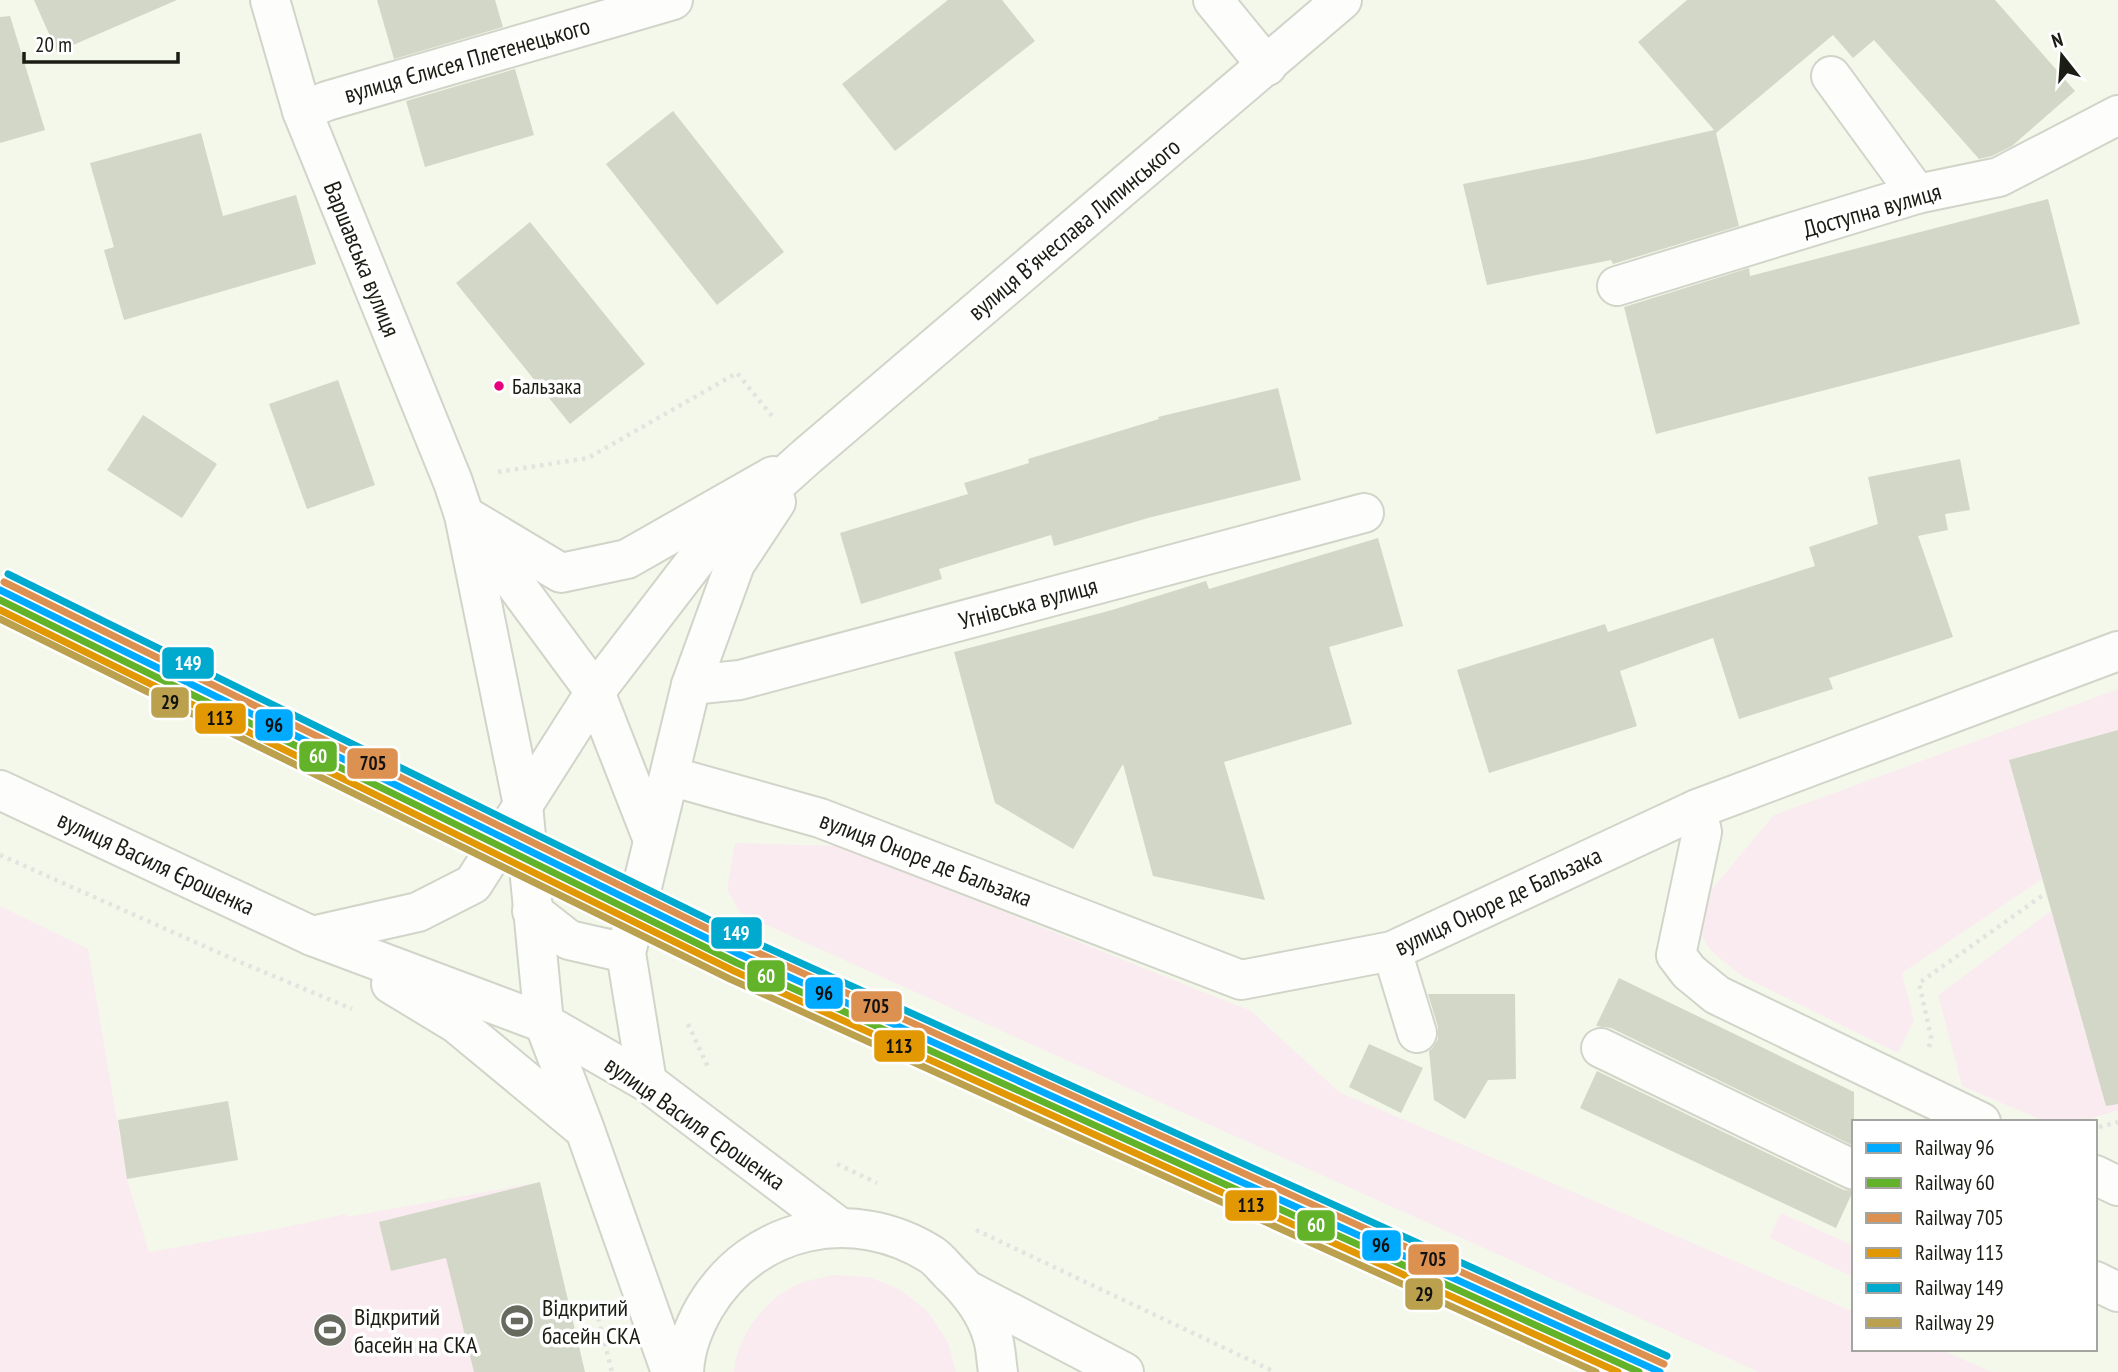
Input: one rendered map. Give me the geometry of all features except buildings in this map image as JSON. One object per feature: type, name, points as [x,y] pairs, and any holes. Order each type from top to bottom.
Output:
[{"type":"street","name":"Варшавська вулиця","points":[[270,0],[302,111],[464,515],[523,805]]},
{"type":"street","name":"вулиця Єлисея Плетенецького","points":[[302,111],[340,97],[673,0]]},
{"type":"street","points":[[1213,0],[1267,66]]},
{"type":"street","name":"вулиця Вʼячеслава Липинського","points":[[312,936],[418,912],[473,884],[594,692],[707,546],[806,457],[1342,0]]},
{"type":"street","points":[[1831,76],[1917,194]]},
{"type":"street","name":"Доступна вулиця","points":[[1617,286],[1917,194],[1999,177],[2118,115]]},
{"type":"street","points":[[464,515],[561,573],[626,559],[806,457]]},
{"type":"street","name":"вулиця Вʼячеслава Липинського","points":[[647,1082],[626,953],[691,685],[735,564],[806,457]]},
{"type":"street","name":"Угнівська вулиця","points":[[691,685],[740,680],[1364,513]]},
{"type":"street","name":"Варшавська вулиця","points":[[464,515],[594,692],[653,840]]},
{"type":"street","name":"вулиця Оноре де Бальзака","points":[[670,776],[820,818],[1241,980],[1392,951],[1697,808],[2118,651]]},
{"type":"street","name":"вулиця Василя Єрошенка","points":[[0,790],[312,936],[544,1023],[647,1082],[839,1227]]},
{"type":"street","points":[[523,805],[544,1023],[671,1372]]},
{"type":"street","points":[[1697,808],[1702,832],[1676,955],[1689,972],[1717,995],[1927,1105],[1975,1120]]},
{"type":"street","points":[[532,911],[569,940],[626,953]]},
{"type":"street","name":"вулиця Василя Єрошенка","points":[[312,936],[457,1024],[585,1130]]},
{"type":"street","points":[[1392,951],[1417,1033]]},
{"type":"street","points":[[1601,1048],[1852,1169]]},
{"type":"street","points":[[2097,1176],[2118,1186]]},
{"type":"street","name":"вулиця Василя Єрошенка","points":[[684,1372],[695,1324],[718,1286],[750,1255],[790,1235],[839,1227],[889,1234],[933,1256],[969,1291],[1124,1372]]},
{"type":"street","points":[[2097,1282],[2118,1292]]},
{"type":"street","name":"вулиця Василя Єрошенка","points":[[969,1291],[992,1335],[998,1372]]},
{"type":"path","points":[[490,473],[588,458],[737,373],[772,416]]},
{"type":"path","points":[[0,855],[360,1013]]},
{"type":"path","points":[[1927,1105],[1931,1037],[1919,983],[2046,893]]},
{"type":"path","points":[[683,1016],[712,1076]]},
{"type":"path","points":[[2097,1127],[2118,1122]]},
{"type":"path","points":[[829,1160],[878,1183]]},
{"type":"path","points":[[965,1225],[1275,1372]]},
{"type":"path","points":[[595,1305],[612,1372]]},
{"type":"shaded area","points":[[2118,689],[2118,730],[2009,760],[2042,879],[1902,973],[1914,1020],[1898,1053],[1742,976],[1710,950],[1702,936],[1701,902],[1774,815]]},
{"type":"shaded area","points":[[735,843],[839,846],[1251,1011],[1339,1092],[1852,1311],[1852,1351],[1944,1351],[1992,1372],[1759,1372],[740,913],[727,889]]},
{"type":"shaded area","points":[[0,906],[88,949],[127,1179],[149,1252],[346,1214],[347,1217],[540,1182],[585,1372],[0,1372]]},
{"type":"shaded area","points":[[2051,911],[2088,1043],[2118,1035],[2118,1110],[2087,1120],[2041,1120],[1962,1086],[1938,995]]},
{"type":"shaded area","points":[[1781,1213],[1852,1245],[1852,1276],[1769,1238]]},
{"type":"shaded area","points":[[833,1275],[869,1277],[901,1290],[928,1312],[948,1342],[956,1372],[734,1372],[736,1358],[747,1331],[765,1307],[788,1289],[809,1280]]},
{"type":"rail line","name":"149","points":[[8,574],[748,939],[1667,1356]]},
{"type":"rail line","name":"705","points":[[4,582],[745,947],[1664,1364]]},
{"type":"rail line","name":"96","points":[[0,590],[741,955],[1660,1372]]},
{"type":"rail line","name":"60","points":[[0,600],[737,963],[1639,1372]]},
{"type":"rail line","name":"113","points":[[0,610],[734,971],[1618,1372]]},
{"type":"rail line","name":"29","points":[[0,619],[730,979],[1596,1372]]},
{"type":"place","name":"Бальзака","points":[[499,386]]},
{"type":"place","name":"Відкритий басейн СКА","points":[[517,1321]]},
{"type":"place","name":"Відкритий басейн на СКА","points":[[330,1330]]}]
